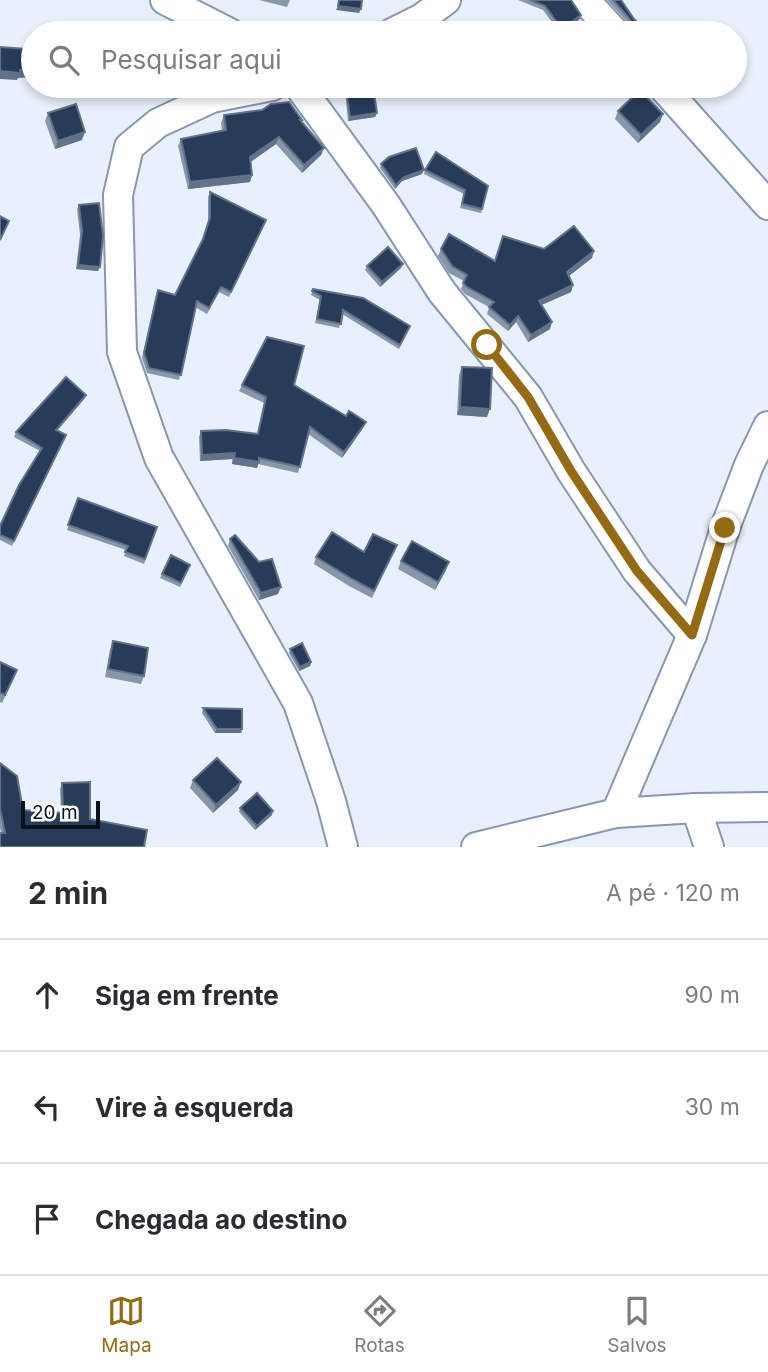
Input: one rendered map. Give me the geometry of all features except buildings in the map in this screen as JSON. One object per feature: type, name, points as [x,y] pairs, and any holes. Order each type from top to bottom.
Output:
[{"type":"street","points":[[165,0],[206,21]]},
{"type":"street","points":[[416,21],[446,0]]},
{"type":"street","points":[[585,0],[604,21]]},
{"type":"street","points":[[212,98],[158,123],[130,147],[118,195],[122,352],[159,458],[298,703],[331,801],[343,847]]},
{"type":"street","points":[[308,98],[386,205],[442,292],[528,397],[571,471],[637,571],[692,635]]},
{"type":"street","points":[[673,98],[768,205]]},
{"type":"street","points":[[616,813],[692,635],[725,528],[749,465],[768,426]]},
{"type":"street","points":[[476,847],[616,813],[768,807]]},
{"type":"street","points":[[696,808],[709,847]]},
{"type":"route","points":[[487,345],[528,397],[571,471],[637,571],[692,635],[725,528]]}]
